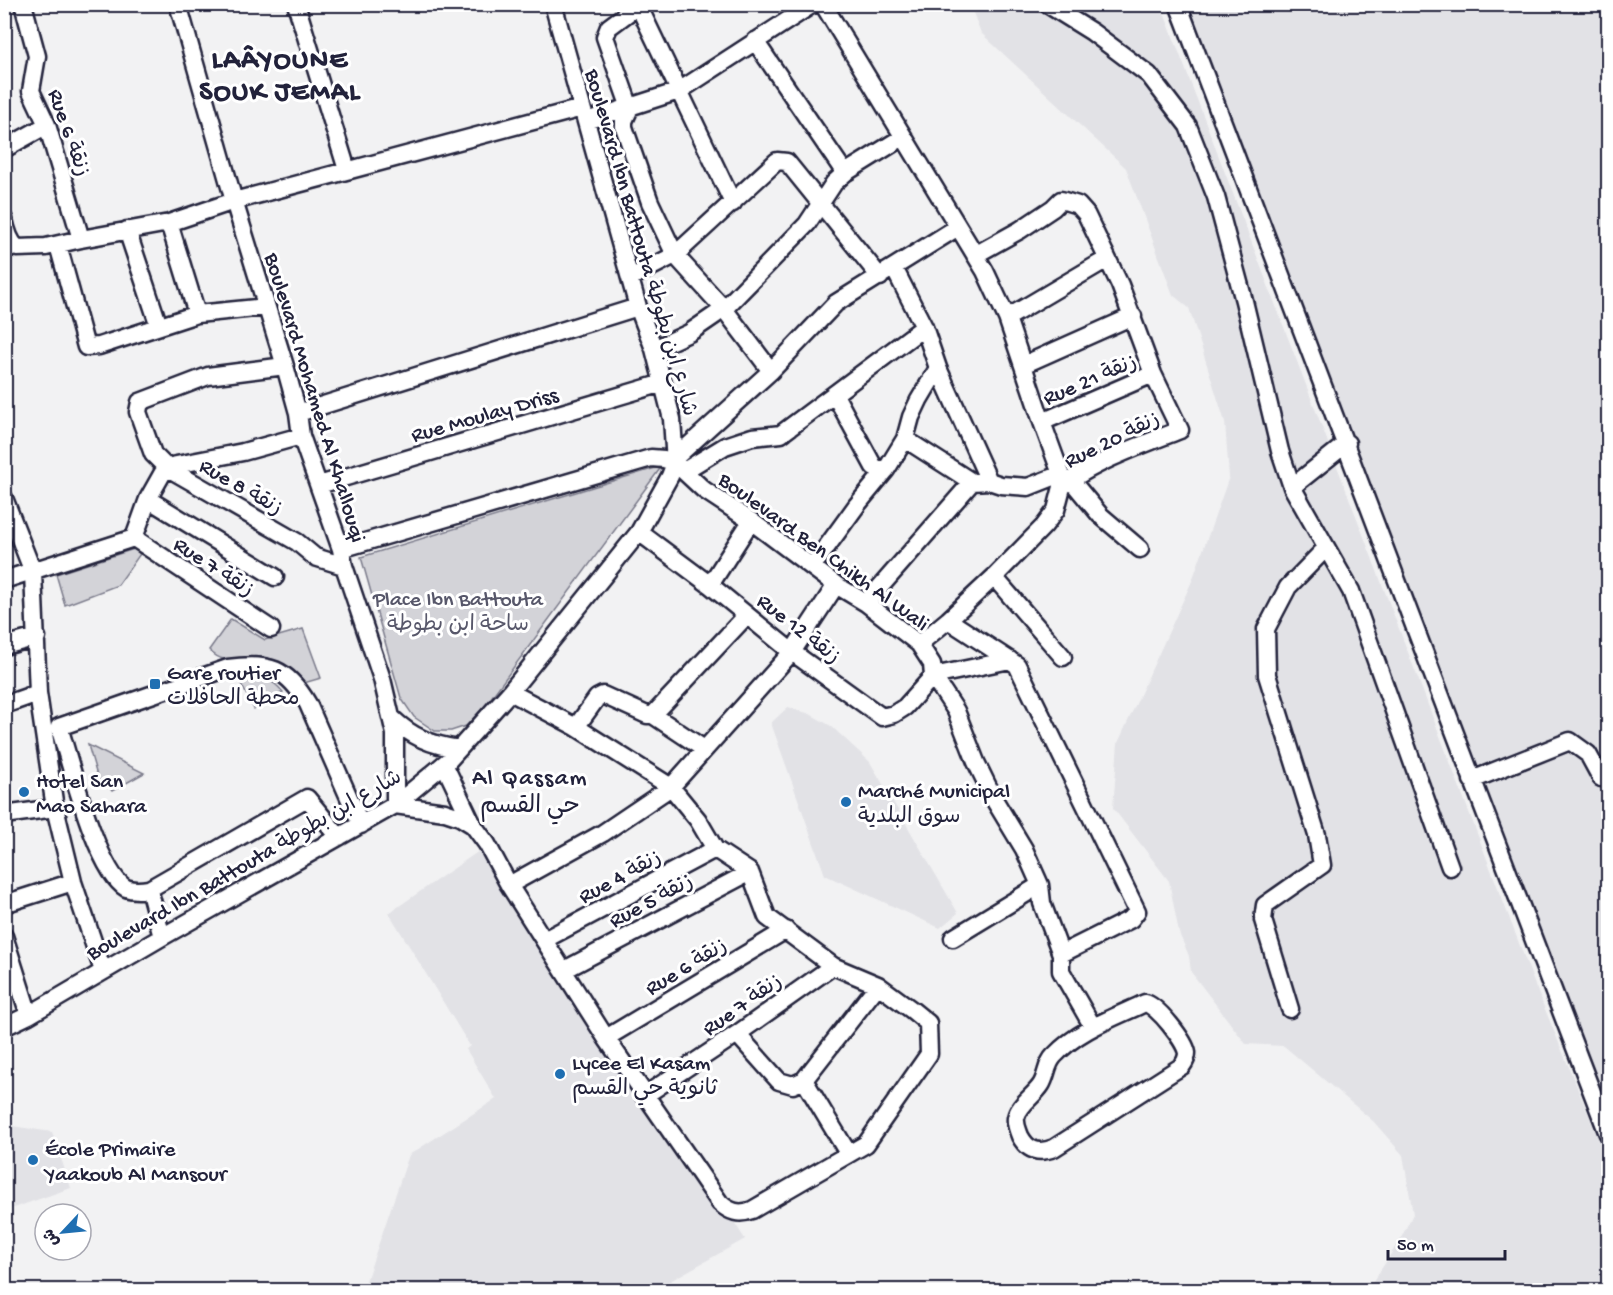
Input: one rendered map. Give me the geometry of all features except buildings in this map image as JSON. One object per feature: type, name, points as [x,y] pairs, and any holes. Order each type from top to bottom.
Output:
[{"type":"street","name":"Rue 6 زنقة","points":[[23,4],[37,56],[31,91],[47,125],[81,239]]},
{"type":"street","name":"Boulevard Mohamed Al Khallouqi","points":[[177,4],[285,366],[298,413],[301,436],[341,549],[344,566],[382,679],[395,734],[395,806]]},
{"type":"street","points":[[296,4],[347,170]]},
{"type":"street","name":"Boulevard Ibn Battouta شارع ابن بطوطة","points":[[4,1027],[29,1015],[395,806],[444,764],[510,692],[639,532],[678,464],[672,419],[654,349],[638,307],[553,4]]},
{"type":"street","points":[[4,219],[9,236],[17,248],[58,245],[127,230],[169,224],[234,201],[347,170],[584,115],[630,108],[679,91],[813,4]]},
{"type":"street","points":[[823,4],[985,271],[1007,318],[1042,422],[1065,480],[1100,515],[1140,549]]},
{"type":"street","points":[[1047,4],[1092,32],[1149,75],[1188,126],[1216,197],[1280,451],[1292,487],[1351,591],[1450,867]]},
{"type":"street","points":[[1178,4],[1347,443],[1472,780],[1608,1134]]},
{"type":"street","points":[[733,203],[639,6],[609,27],[605,37],[630,108],[624,121],[624,127],[650,202],[675,255],[724,309],[771,371]]},
{"type":"street","points":[[755,41],[845,173]]},
{"type":"street","points":[[4,149],[47,125]]},
{"type":"street","points":[[654,349],[689,333],[724,309],[807,224],[827,192],[845,173],[903,137]]},
{"type":"street","points":[[630,278],[675,255],[777,161],[788,162],[821,203],[887,272],[924,327],[980,482]]},
{"type":"street","points":[[975,255],[1020,230],[1061,200],[1078,205],[1086,214],[1133,316],[1153,374]]},
{"type":"street","points":[[169,224],[197,314]]},
{"type":"street","points":[[678,464],[836,303],[958,227]]},
{"type":"street","points":[[127,230],[159,326]]},
{"type":"street","points":[[58,245],[86,347],[99,346],[197,314],[266,307]]},
{"type":"street","points":[[1007,318],[1107,259]]},
{"type":"street","points":[[298,413],[638,307]]},
{"type":"street","points":[[1023,365],[1133,316]]},
{"type":"street","points":[[341,549],[651,459],[664,459],[678,464],[752,437],[780,434],[924,327]]},
{"type":"street","name":"Rue 8 زنقة","points":[[285,366],[208,376],[140,402],[138,412],[153,454],[166,467],[297,542],[315,557],[344,566]]},
{"type":"street","points":[[812,567],[857,505],[886,470],[905,439],[911,417],[938,368]]},
{"type":"street","name":"Rue 21 زنقة","points":[[1042,422],[1153,374]]},
{"type":"street","name":"Rue 20 زنقة","points":[[980,482],[1028,487],[1065,480],[1180,430],[1153,374]]},
{"type":"street","name":"Rue Moulay Driss","points":[[319,485],[663,383]]},
{"type":"street","points":[[835,395],[874,466],[886,470]]},
{"type":"street","points":[[4,580],[134,538],[148,499],[166,467],[243,452],[301,436]]},
{"type":"street","points":[[905,439],[980,482]]},
{"type":"street","points":[[1292,487],[1347,443]]},
{"type":"street","name":"Boulevard Ben Chikh Al Wali","points":[[678,464],[704,490],[751,521],[836,585],[866,603],[919,644],[932,664],[933,676],[956,711],[990,791],[1024,849],[1040,885],[1042,903],[1061,954],[1061,971],[1093,1027]]},
{"type":"street","points":[[919,644],[948,620],[1027,544],[1056,510],[1065,480]]},
{"type":"street","points":[[866,603],[980,482]]},
{"type":"street","points":[[4,498],[9,518],[33,572],[38,693],[96,841],[114,876],[126,887],[135,890],[149,890],[307,798],[339,837]]},
{"type":"street","points":[[148,499],[275,578]]},
{"type":"street","points":[[710,585],[751,521]]},
{"type":"street","name":"Rue 12 زنقة","points":[[639,532],[710,585],[792,652],[882,717],[894,714],[905,707],[933,676]]},
{"type":"street","name":"Rue 7 زنقة","points":[[134,538],[271,629]]},
{"type":"street","points":[[1290,1009],[1263,920],[1266,905],[1322,865],[1317,835],[1267,675],[1266,629],[1288,586],[1326,548]]},
{"type":"street","points":[[994,577],[1063,657]]},
{"type":"street","points":[[509,885],[603,832],[671,787],[792,652],[836,585]]},
{"type":"street","points":[[653,715],[747,615]]},
{"type":"street","points":[[948,620],[1017,666],[1137,911],[1131,919],[1061,954]]},
{"type":"street","points":[[4,646],[37,637]]},
{"type":"street","points":[[933,676],[1010,660]]},
{"type":"street","points":[[51,729],[228,668],[248,665],[265,666],[278,670],[290,678],[304,697],[361,825]]},
{"type":"street","points":[[444,764],[473,825],[487,844],[509,885],[644,1096],[720,1203],[735,1212],[743,1213],[752,1210],[867,1144],[929,1054],[928,1023],[878,985],[833,966],[767,917],[750,872],[715,849],[698,819],[671,787],[576,727],[510,692]]},
{"type":"street","points":[[4,705],[38,693]]},
{"type":"street","points":[[576,727],[597,698],[603,695],[647,715],[653,715],[704,749]]},
{"type":"street","points":[[392,718],[422,741],[439,747],[459,749]]},
{"type":"street","points":[[51,729],[55,808],[74,882],[103,971]]},
{"type":"street","points":[[1472,780],[1570,741],[1588,754],[1601,778]]},
{"type":"street","points":[[395,806],[445,812],[473,825]]},
{"type":"street","points":[[4,815],[55,808]]},
{"type":"street","name":"Rue 4 زنقة","points":[[544,940],[715,849]]},
{"type":"street","name":"Rue 5 زنقة","points":[[570,967],[750,872]]},
{"type":"street","points":[[4,904],[74,882]]},
{"type":"street","points":[[953,938],[1040,885]]},
{"type":"street","points":[[149,890],[162,937]]},
{"type":"street","name":"Rue 6 زنقة","points":[[606,1038],[786,930]]},
{"type":"street","points":[[4,936],[29,1015]]},
{"type":"street","name":"Rue 7 زنقة","points":[[644,1096],[833,966]]},
{"type":"street","points":[[737,1034],[779,1082],[793,1084],[804,1080],[878,985]]},
{"type":"street","points":[[1145,1003],[1150,1004],[1165,1017],[1187,1051],[1186,1059],[1182,1066],[1054,1148],[1043,1152],[1025,1146],[1017,1128],[1016,1117],[1021,1108],[1043,1081],[1051,1059],[1093,1027],[1145,1003]]},
{"type":"street","points":[[804,1080],[848,1153]]},
{"type":"shaded area","points":[[970,5],[1161,5],[1535,985],[1608,1162],[1608,1290],[1368,1290],[1401,1238],[1413,1214],[1403,1155],[1373,1121],[1284,1046],[1246,1044],[1191,972],[1189,956],[1179,933],[1169,881],[1113,808],[1118,743],[1192,581],[1229,477],[1225,422],[1189,308],[1173,295],[1126,168],[981,33]]},
{"type":"shaded area","points":[[1183,5],[1608,5],[1608,1106],[1451,699]]},
{"type":"shaded area","name":"Marché Municipal سوق البلدية","points":[[788,707],[810,714],[831,726],[870,762],[958,913],[940,928],[825,875],[771,723]]},
{"type":"shaded area","name":"Lycee El Kasam ثانوية حي القسم","points":[[492,842],[520,890],[745,1239],[654,1290],[363,1290],[409,1155],[496,1099],[466,1049],[470,1046],[389,913]]},
{"type":"shaded area","name":"École Primaire Yaakoub Al Mansour","points":[[5,1125],[52,1132],[71,1188],[5,1211]]},
{"type":"green space","name":"Place Ibn Battouta ساحة ابن بطوطة","points":[[662,466],[485,706],[466,726],[451,731],[435,731],[414,717],[401,698],[361,557]]},
{"type":"green space","points":[[134,549],[140,554],[118,585],[65,605],[56,574]]},
{"type":"green space","points":[[231,619],[265,640],[303,629],[321,678],[304,683],[285,666],[268,658],[254,656],[228,660],[216,656],[209,650]]},
{"type":"green space","points":[[248,675],[267,679],[283,692],[254,709],[237,676]]},
{"type":"green space","points":[[88,745],[144,773],[112,791],[107,783],[100,786]]},
{"type":"place","name":"Gare routier محطة الحافلات","points":[[155,684]]},
{"type":"place","name":"Hotel San Mao Sahara","points":[[24,792]]},
{"type":"place","name":"Marché Municipal سوق البلدية","points":[[846,802]]},
{"type":"place","name":"Lycee El Kasam ثانوية حي القسم","points":[[560,1074]]},
{"type":"place","name":"École Primaire Yaakoub Al Mansour","points":[[33,1160]]},
{"type":"district","name":"LAÂYOUNE SOUK JEMAL","points":[[280,73]]},
{"type":"district","name":"Al Qassam حي القسم","points":[[530,790]]}]
